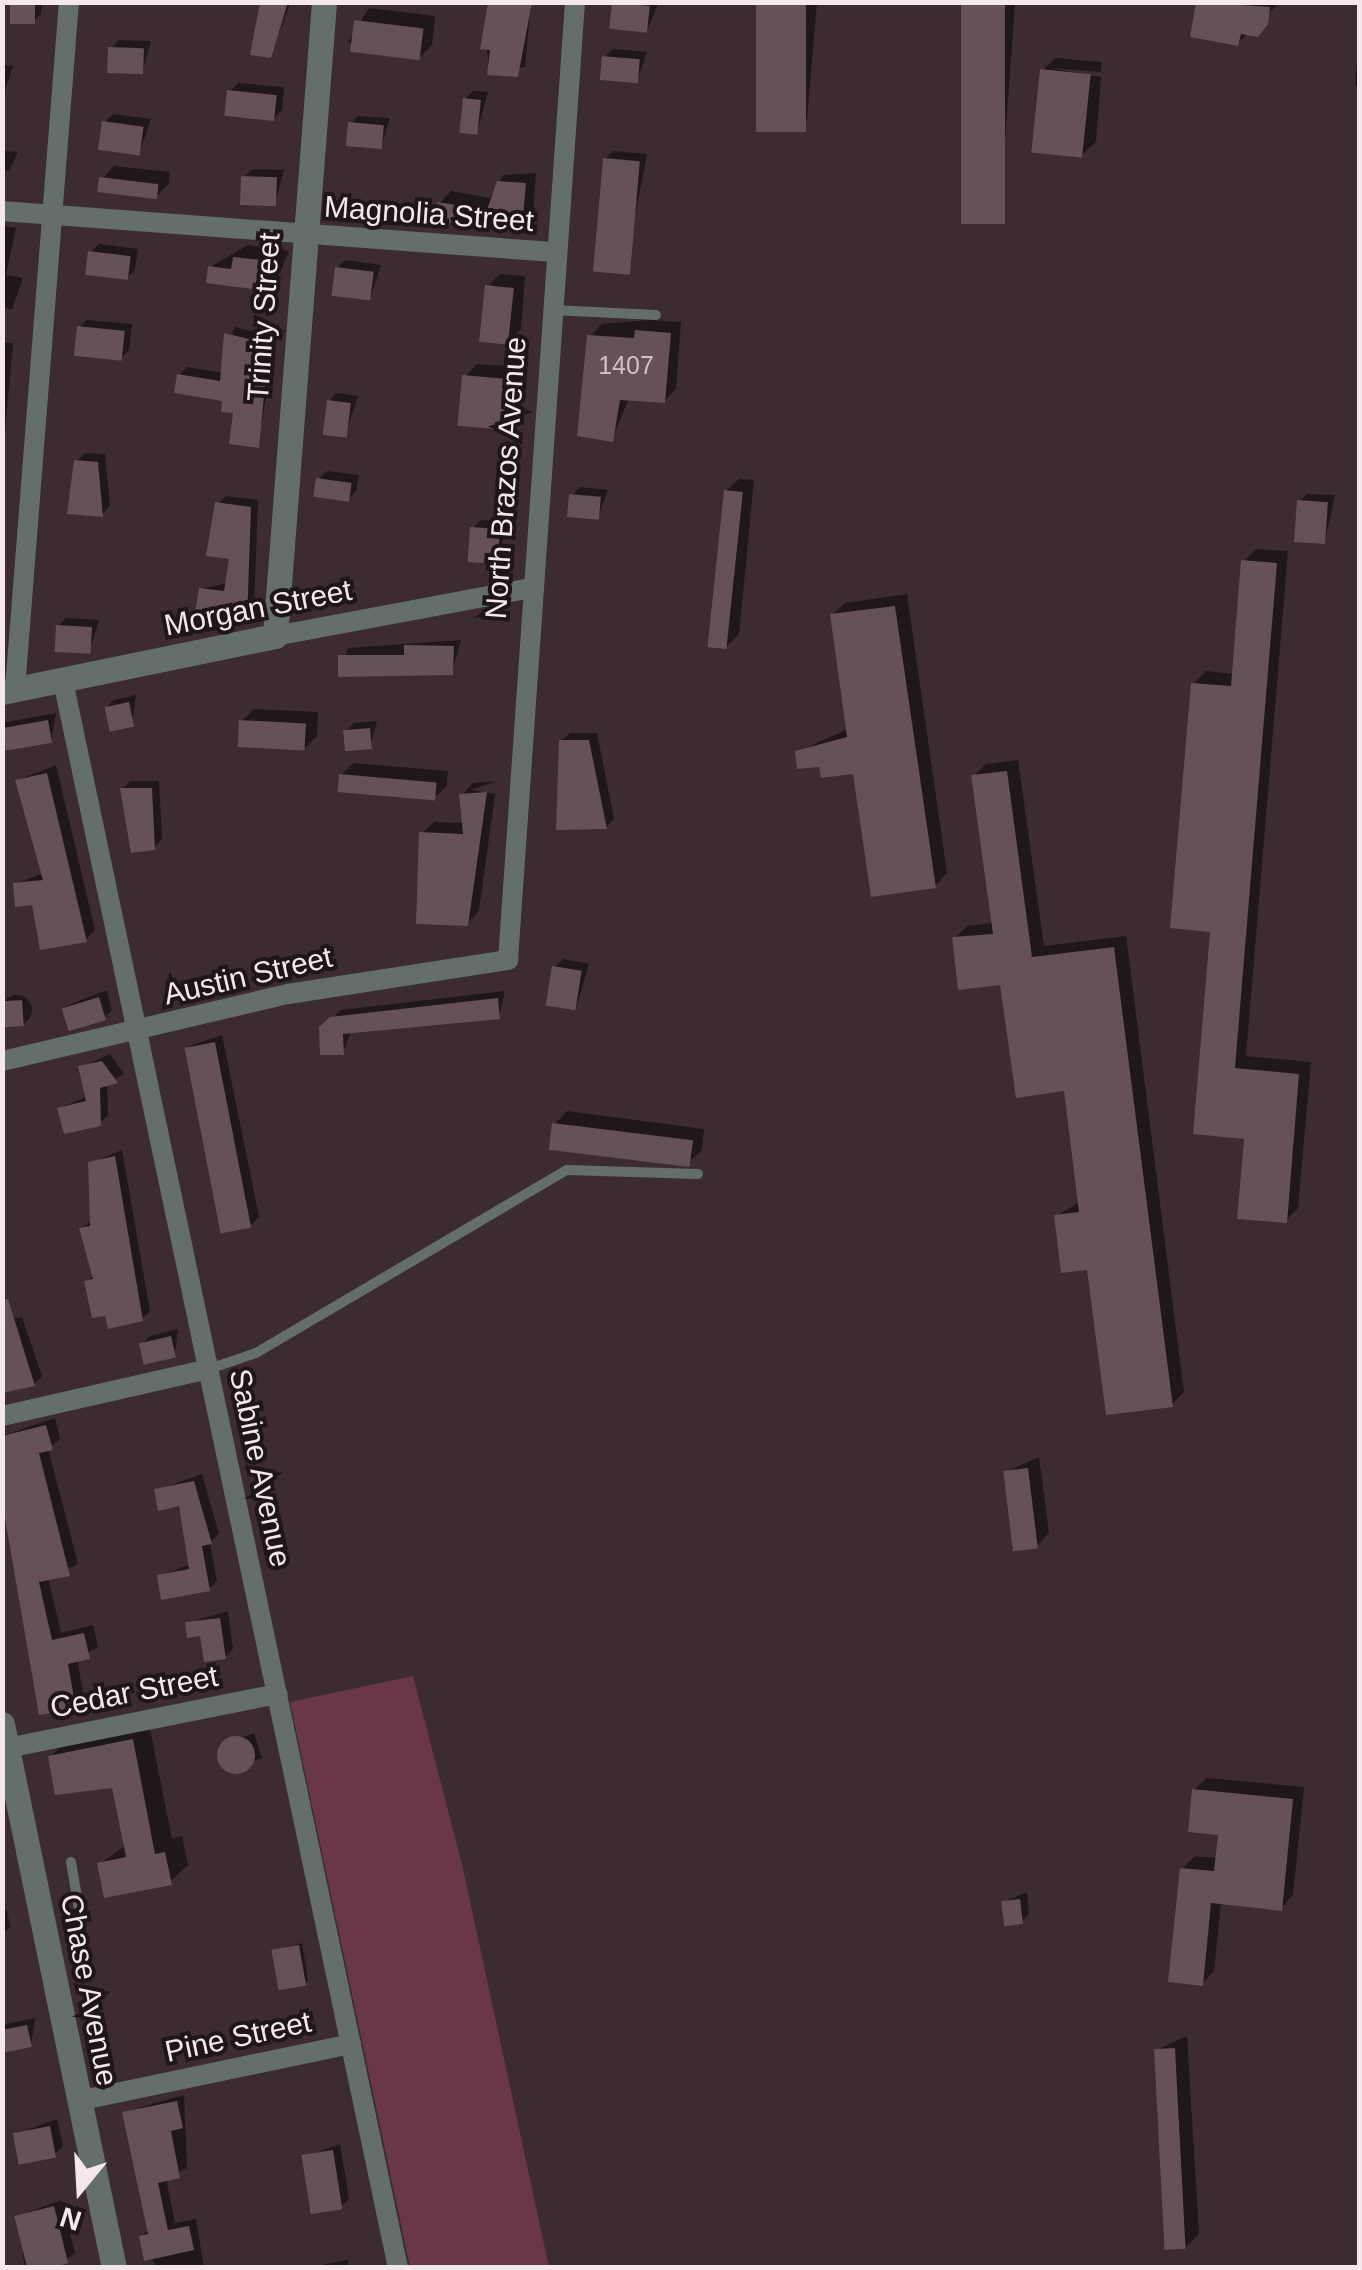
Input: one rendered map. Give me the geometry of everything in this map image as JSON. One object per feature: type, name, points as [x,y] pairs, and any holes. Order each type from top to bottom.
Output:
[{"type":"street","points":[[9,690],[69,2]]},
{"type":"street","name":"Trinity Street","points":[[275,636],[302,235],[324,2]]},
{"type":"street","name":"North Brazos Avenue","points":[[508,960],[527,589],[575,2]]},
{"type":"street","name":"Magnolia Street","points":[[2,211],[553,252]]},
{"type":"street","name":"Morgan Street","points":[[9,690],[527,589]]},
{"type":"street","name":"Sabine Avenue","points":[[63,681],[398,2268]]},
{"type":"street","name":"Austin Street","points":[[2,1061],[288,994],[508,960]]},
{"type":"street","points":[[2,1416],[209,1368]]},
{"type":"street","name":"Cedar Street","points":[[4,1740],[278,1694]]},
{"type":"street","name":"Chase Avenue","points":[[4,1740],[114,2268]]},
{"type":"street","name":"Pine Street","points":[[78,2101],[351,2044]]},
{"type":"lane","points":[[549,310],[656,315]]},
{"type":"lane","points":[[209,1368],[256,1353],[567,1170],[698,1174]]},
{"type":"lane","points":[[71,1862],[79,1909]]},
{"type":"shaded area","points":[[413,1676],[462,1864],[549,2267],[410,2267],[290,1702]]},
{"type":"building","points":[[10,2],[35,2],[35,24],[10,24]]},
{"type":"building","points":[[260,2],[288,2],[271,58],[250,55]]},
{"type":"building","points":[[488,2],[532,2],[518,77],[487,75],[490,50],[480,49]]},
{"type":"building","points":[[612,2],[650,6],[647,33],[609,29]]},
{"type":"building","points":[[756,2],[806,2],[806,132],[756,132]]},
{"type":"building","points":[[961,2],[1005,2],[1005,224],[961,224]]},
{"type":"building","points":[[1196,2],[1270,7],[1268,24],[1258,37],[1241,34],[1238,46],[1190,37]]},
{"type":"building","points":[[354,20],[423,29],[420,60],[350,52]]},
{"type":"building","points":[[108,47],[144,48],[143,74],[107,73]]},
{"type":"building","points":[[602,56],[640,59],[638,83],[600,80]]},
{"type":"building","points":[[1040,69],[1091,74],[1082,158],[1031,153]]},
{"type":"building","points":[[227,90],[277,95],[274,121],[224,116]]},
{"type":"building","points":[[463,98],[481,100],[477,135],[459,133]]},
{"type":"building","points":[[102,121],[144,127],[140,156],[98,150]]},
{"type":"building","points":[[348,122],[384,125],[382,149],[346,146]]},
{"type":"building","points":[[603,158],[640,161],[630,275],[593,272]]},
{"type":"building","points":[[241,176],[277,177],[276,206],[240,205]]},
{"type":"building","points":[[99,177],[159,184],[157,199],[97,192]]},
{"type":"building","points":[[497,181],[526,183],[522,229],[436,221],[437,202],[487,210]]},
{"type":"building","points":[[88,251],[131,256],[128,280],[85,275]]},
{"type":"building","points":[[233,257],[278,262],[274,292],[206,283],[208,266],[231,269]]},
{"type":"building","points":[[335,267],[374,272],[370,301],[331,296]]},
{"type":"building","points":[[485,285],[514,288],[508,345],[479,342]]},
{"type":"building","points":[[77,326],[125,331],[122,361],[74,356]]},
{"type":"building","points":[[635,330],[671,333],[665,403],[620,400],[613,442],[577,436],[587,335],[634,338]]},
{"type":"building","points":[[224,333],[269,344],[259,448],[229,444],[233,413],[221,412],[222,401],[174,393],[177,374],[220,381]]},
{"type":"building","points":[[462,375],[508,379],[503,430],[458,426]]},
{"type":"building","points":[[327,400],[351,403],[347,438],[323,435]]},
{"type":"building","points":[[74,460],[98,462],[103,517],[67,514]]},
{"type":"building","points":[[316,478],[352,483],[349,502],[313,497]]},
{"type":"building","points":[[724,490],[743,492],[726,649],[707,647]]},
{"type":"building","points":[[569,494],[601,497],[599,520],[567,517]]},
{"type":"building","points":[[1297,500],[1328,502],[1325,544],[1294,542]]},
{"type":"building","points":[[215,502],[251,507],[247,621],[195,613],[199,588],[224,591],[229,559],[206,556]]},
{"type":"building","points":[[470,527],[500,529],[497,564],[468,562]]},
{"type":"building","points":[[1241,560],[1277,563],[1235,1068],[1299,1074],[1287,1223],[1237,1219],[1244,1139],[1193,1134],[1210,932],[1170,928],[1191,683],[1231,686]]},
{"type":"building","points":[[895,606],[936,888],[871,897],[853,774],[821,778],[819,767],[797,769],[795,751],[847,737],[830,614]]},
{"type":"building","points":[[56,625],[92,627],[91,654],[55,652]]},
{"type":"building","points":[[404,645],[454,646],[453,675],[338,677],[338,655],[404,655]]},
{"type":"building","points":[[129,702],[134,726],[110,732],[105,707]]},
{"type":"building","points":[[48,720],[52,743],[6,751],[2,728]]},
{"type":"building","points":[[239,720],[306,724],[304,750],[238,747]]},
{"type":"building","points":[[370,728],[372,749],[345,751],[343,730]]},
{"type":"building","points":[[559,740],[589,740],[607,829],[556,830]]},
{"type":"building","points":[[1007,771],[1032,957],[1114,947],[1173,1407],[1106,1415],[1087,1270],[1061,1273],[1054,1215],[1079,1212],[1064,1091],[1016,1098],[1000,985],[958,990],[952,937],[993,934],[971,775]]},
{"type":"building","points":[[47,773],[87,942],[40,950],[32,905],[15,907],[13,883],[43,880],[15,780]]},
{"type":"building","points":[[339,774],[437,783],[435,800],[337,792]]},
{"type":"building","points":[[120,788],[152,788],[155,850],[131,853]]},
{"type":"building","points":[[487,792],[468,926],[416,924],[419,832],[463,834],[459,794]]},
{"type":"building","points":[[552,966],[582,971],[575,1010],[546,1006]]},
{"type":"building","points":[[99,997],[106,1020],[69,1031],[62,1008]]},
{"type":"building","points":[[498,998],[500,1019],[343,1034],[344,1055],[320,1055],[319,1027],[330,1017]]},
{"type":"building","points":[[22,1000],[24,1026],[5,1027],[3,1001]]},
{"type":"building","points":[[215,1042],[251,1228],[221,1233],[185,1048]]},
{"type":"building","points":[[102,1061],[118,1083],[100,1088],[101,1126],[64,1134],[57,1108],[86,1101],[78,1066]]},
{"type":"building","points":[[552,1123],[693,1140],[690,1167],[549,1150]]},
{"type":"building","points":[[115,1156],[143,1321],[108,1329],[105,1316],[92,1318],[84,1281],[93,1279],[79,1228],[90,1226],[88,1162]]},
{"type":"building","points":[[8,1299],[35,1386],[2,1393],[2,1300]]},
{"type":"building","points":[[171,1336],[176,1357],[144,1365],[139,1343]]},
{"type":"building","points":[[46,1425],[53,1450],[39,1453],[70,1576],[39,1582],[52,1640],[84,1633],[90,1659],[68,1664],[76,1709],[39,1715],[2,1501],[2,1436]]},
{"type":"building","points":[[1028,1468],[1038,1548],[1013,1551],[1003,1471]]},
{"type":"building","points":[[194,1481],[212,1544],[202,1546],[210,1591],[161,1600],[157,1575],[189,1569],[179,1506],[158,1511],[154,1489]]},
{"type":"building","points":[[220,1618],[226,1659],[204,1662],[200,1636],[187,1638],[185,1622]]},
{"type":"building","points":[[236,1736],[249,1742],[255,1755],[249,1768],[236,1774],[223,1768],[217,1755],[223,1742]]},
{"type":"building","points":[[133,1739],[155,1854],[165,1852],[172,1885],[104,1898],[97,1863],[126,1857],[112,1788],[55,1795],[48,1756]]},
{"type":"building","points":[[1192,1789],[1293,1799],[1282,1911],[1211,1903],[1203,1986],[1168,1982],[1180,1868],[1214,1871],[1218,1835],[1188,1832]]},
{"type":"building","points":[[1020,1899],[1023,1924],[1004,1926],[1001,1901]]},
{"type":"building","points":[[299,1945],[306,1985],[279,1990],[271,1950]]},
{"type":"building","points":[[27,2025],[32,2047],[2,2053],[2,2030]]},
{"type":"building","points":[[1175,2048],[1186,2249],[1165,2250],[1154,2049]]},
{"type":"building","points":[[177,2101],[183,2128],[171,2131],[180,2178],[158,2183],[168,2230],[189,2226],[194,2250],[144,2261],[139,2236],[148,2234],[122,2112]]},
{"type":"building","points":[[50,2126],[56,2157],[19,2165],[13,2133]]},
{"type":"building","points":[[333,2150],[342,2209],[311,2214],[301,2155]]},
{"type":"building","points":[[54,2206],[68,2263],[27,2268],[14,2216]]}]
